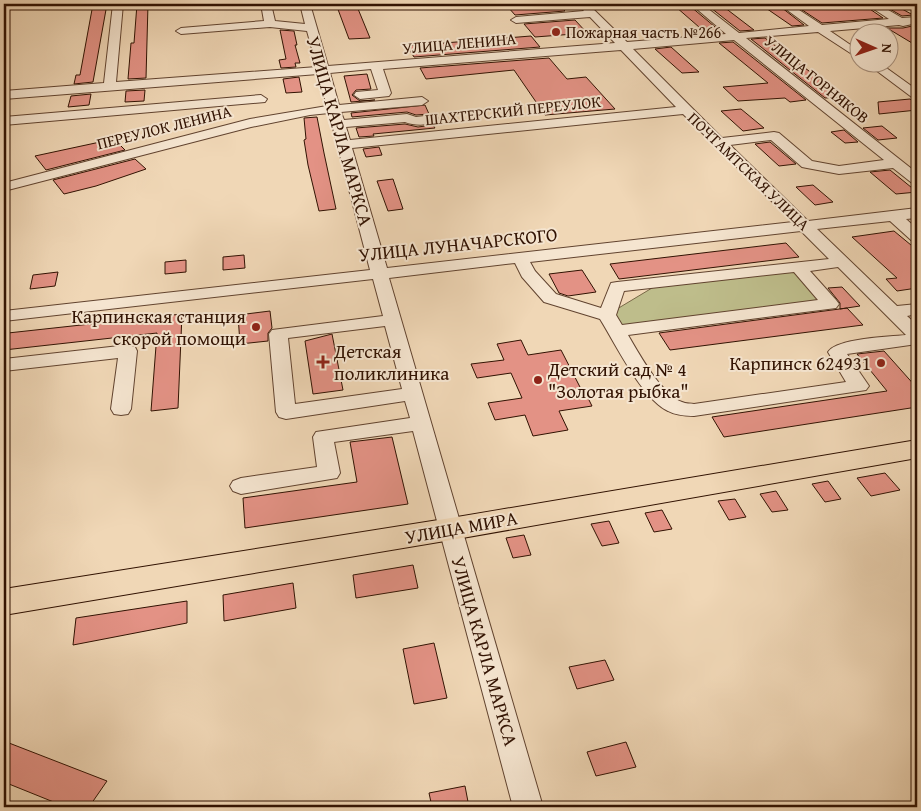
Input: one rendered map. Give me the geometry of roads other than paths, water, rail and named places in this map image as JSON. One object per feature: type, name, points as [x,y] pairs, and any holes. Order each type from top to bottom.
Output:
[{"type":"main road","name":"УЛИЦА МИРА","points":[[4,602],[451,529],[917,449]]},
{"type":"street","points":[[110,86],[118,4]]},
{"type":"street","points":[[266,4],[270,24]]},
{"type":"street","name":"УЛИЦА КАРЛА МАРКСА","points":[[305,4],[528,807]]},
{"type":"street","name":"ПОЧТАМТСКАЯ УЛИЦА","points":[[582,4],[718,142],[843,262],[917,337]]},
{"type":"street","name":"УЛИЦА ГОРНЯКОВ","points":[[696,4],[917,180]]},
{"type":"street","points":[[784,4],[848,48]]},
{"type":"street","points":[[871,4],[917,32]]},
{"type":"street","points":[[516,20],[592,14]]},
{"type":"street","name":"УЛИЦА ЛЕНИНА","points":[[4,95],[624,46],[917,20]]},
{"type":"street","points":[[181,31],[270,24],[312,28]]},
{"type":"street","points":[[338,123],[385,93],[376,66]]},
{"type":"street","points":[[884,72],[917,95]]},
{"type":"street","points":[[4,121],[261,99]]},
{"type":"street","points":[[338,123],[422,101]]},
{"type":"street","points":[[233,102],[250,123]]},
{"type":"street","name":"ШАХТЕРСКИЙ ПЕРЕУЛОК","points":[[338,123],[686,110]]},
{"type":"street","name":"ПЕРЕУЛОК ЛЕНИНА","points":[[4,187],[250,123],[310,111],[338,123]]},
{"type":"street","points":[[338,123],[434,125]]},
{"type":"street","points":[[718,142],[774,136],[807,164],[839,170],[896,163]]},
{"type":"street","name":"УЛИЦА ЛУНАЧАРСКОГО","points":[[4,316],[917,213]]},
{"type":"street","points":[[894,216],[917,237]]},
{"type":"street","points":[[520,258],[528,274],[550,298],[612,323],[830,304],[798,267]]},
{"type":"street","points":[[843,262],[617,287],[612,323],[639,368],[661,395],[674,406],[694,410],[859,386],[844,366],[837,352],[845,348],[917,337]]},
{"type":"street","points":[[893,312],[917,309]]},
{"type":"street","points":[[393,320],[278,334],[286,412],[413,394]]},
{"type":"street","points":[[4,365],[128,351],[121,409]]},
{"type":"street","points":[[241,486],[329,473],[323,437],[422,423]]},
{"type":"place","name":"Пожарная часть №266","points":[[556,32]]},
{"type":"place","name":"Карпинская станция скорой помощи","points":[[256,327]]},
{"type":"place","name":"Детская поликлиника","points":[[323,362]]},
{"type":"place","name":"Карпинск 624931","points":[[881,363]]},
{"type":"place","name":"Детский сад № 4 \"Золотая рыбка\"","points":[[538,380]]}]
